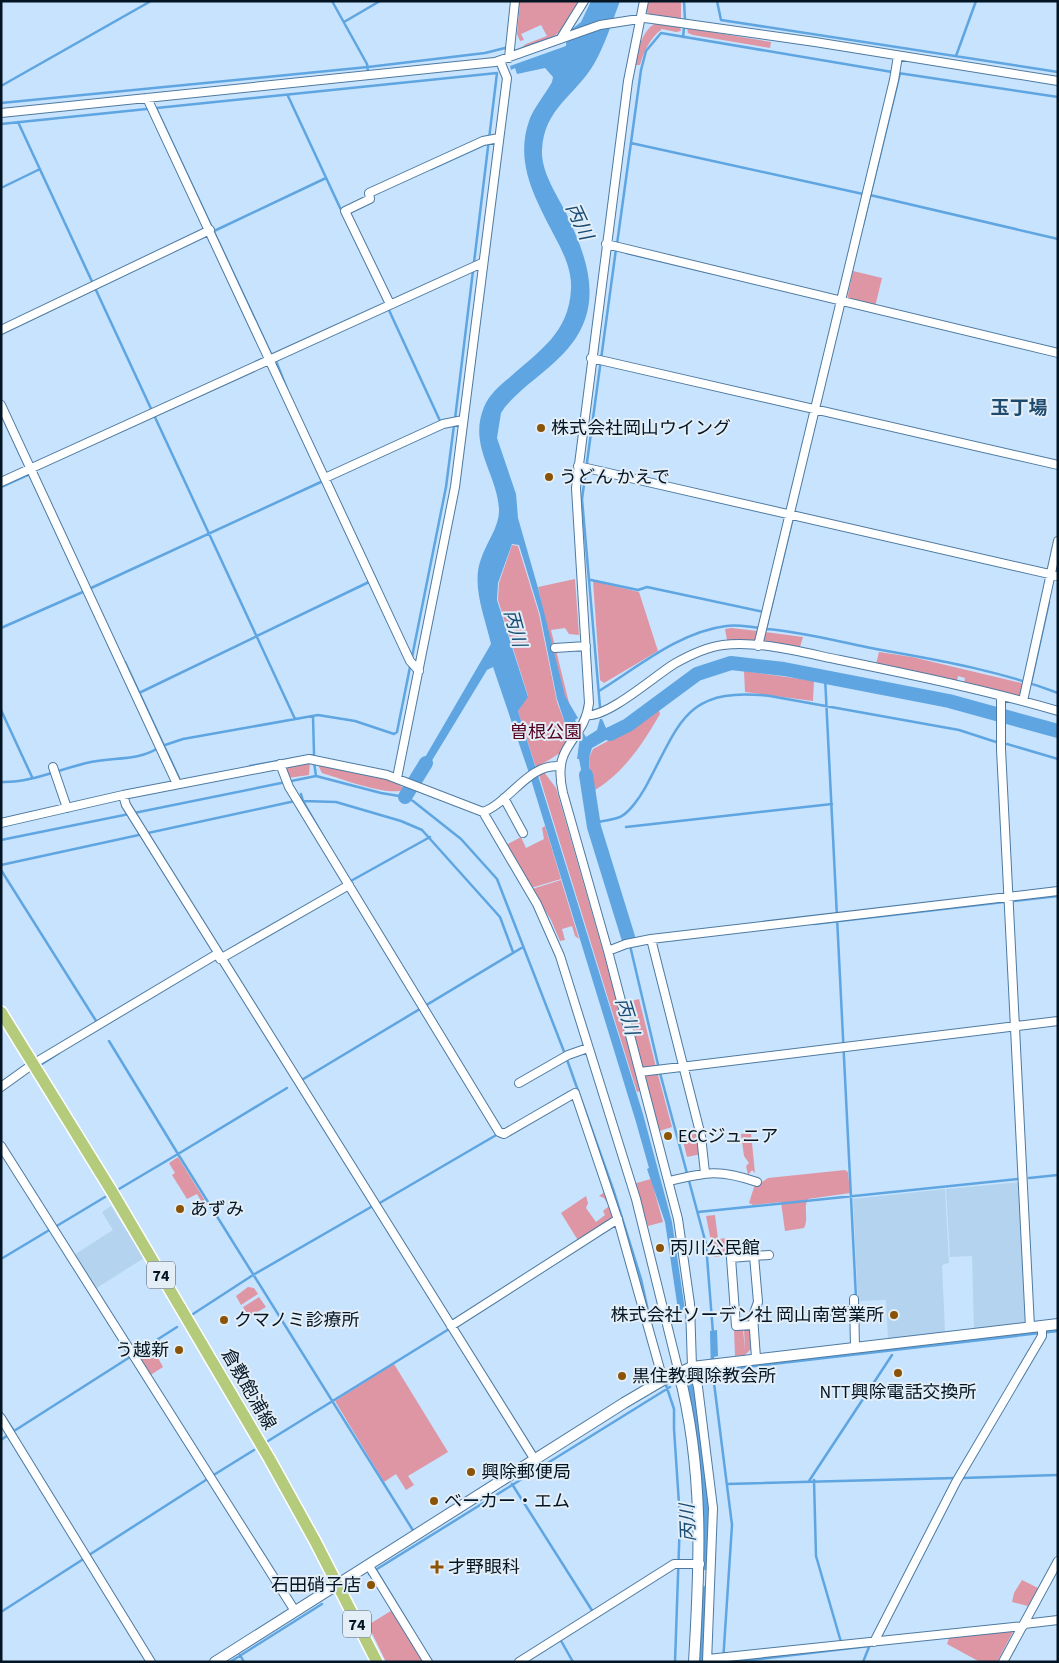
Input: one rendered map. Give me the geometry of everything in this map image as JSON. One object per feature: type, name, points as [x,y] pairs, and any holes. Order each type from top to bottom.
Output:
[{"type":"main road","name":"倉敷飽浦線","points":[[1,1012],[259,1441],[338,1585],[377,1662]]},
{"type":"street","points":[[397,778],[455,488],[451,422],[476,266],[492,139],[503,116],[504,67],[509,58],[515,1]]},
{"type":"street","points":[[563,38],[584,1]]},
{"type":"street","points":[[644,1],[638,19],[628,81],[612,246],[584,468],[575,502],[590,697],[587,715],[561,757],[559,766],[562,793],[608,951],[678,1219],[690,1304],[691,1368],[698,1388],[713,1508],[707,1660],[1058,1620]]},
{"type":"street","points":[[509,58],[600,25],[638,19],[658,20],[1058,81]]},
{"type":"street","points":[[758,646],[843,302],[898,56]]},
{"type":"street","points":[[1,113],[147,98],[504,67]]},
{"type":"street","points":[[147,98],[327,477],[411,663],[419,671]]},
{"type":"street","points":[[388,305],[345,211],[369,197],[369,193],[492,139]]},
{"type":"street","points":[[1,330],[211,232]]},
{"type":"street","points":[[612,246],[1058,353]]},
{"type":"street","points":[[1,482],[33,470],[476,266]]},
{"type":"street","points":[[597,360],[1058,465]]},
{"type":"street","points":[[1,406],[33,470],[177,784]]},
{"type":"street","points":[[327,477],[451,422]]},
{"type":"street","points":[[584,468],[1054,575]]},
{"type":"street","points":[[1023,701],[1054,575],[1058,541]]},
{"type":"street","points":[[587,715],[604,711],[675,664],[704,651],[724,645],[758,646],[868,665],[952,683],[1058,711]]},
{"type":"street","points":[[555,648],[586,646]]},
{"type":"street","points":[[1001,696],[1030,1327]]},
{"type":"street","points":[[1,823],[123,795],[314,759],[397,778],[483,812],[549,926],[575,1001],[636,1199],[688,1409],[694,1452],[700,1564],[694,1662]]},
{"type":"street","points":[[280,764],[287,782],[348,885],[501,1132],[575,1093],[619,1221],[662,1380]]},
{"type":"street","points":[[483,812],[540,770],[559,766]]},
{"type":"street","points":[[54,770],[67,808]]},
{"type":"street","points":[[123,795],[126,805],[145,837],[535,1460]]},
{"type":"street","points":[[504,798],[523,833]]},
{"type":"street","points":[[1,1088],[33,1064],[348,885]]},
{"type":"street","points":[[608,951],[628,943],[1058,892]]},
{"type":"street","points":[[652,941],[701,1136],[705,1173]]},
{"type":"street","points":[[640,1072],[659,1069],[683,1069],[1058,1021]]},
{"type":"street","points":[[519,1082],[566,1057],[588,1048]]},
{"type":"street","points":[[1,1146],[295,1611]]},
{"type":"street","points":[[669,1182],[705,1173],[727,1173],[757,1182]]},
{"type":"street","points":[[452,1325],[619,1221]]},
{"type":"street","points":[[754,1325],[736,1326],[731,1258],[769,1255]]},
{"type":"street","points":[[754,1256],[758,1302],[753,1316],[756,1358]]},
{"type":"street","points":[[854,1299],[855,1347]]},
{"type":"street","points":[[834,1312],[853,1311]]},
{"type":"street","points":[[215,1662],[338,1585],[372,1570],[535,1460],[662,1380],[691,1368],[756,1358],[1030,1327],[1042,1330],[1058,1324]]},
{"type":"street","points":[[874,1642],[956,1482],[1042,1330]]},
{"type":"street","points":[[1,1418],[151,1662]]},
{"type":"street","points":[[1003,1662],[1021,1625],[1058,1561]]},
{"type":"street","points":[[519,1662],[679,1564],[700,1564]]},
{"type":"street","points":[[372,1570],[428,1662]]},
{"type":"shaded area","points":[[1020,1182],[1027,1323],[974,1329],[972,1256],[950,1257],[946,1189]]},
{"type":"shaded area","points":[[945,1189],[949,1263],[942,1265],[945,1332],[888,1339],[886,1300],[858,1301],[853,1199]]},
{"type":"shaded area","points":[[111,1206],[144,1258],[95,1289],[74,1255],[113,1230],[102,1212]]},
{"type":"green space","points":[[520,1],[581,1],[563,29],[553,37],[513,54],[526,44],[547,36],[541,25],[521,34],[524,40],[520,41],[517,34]]},
{"type":"green space","points":[[648,1],[681,1],[681,20],[650,15],[645,10]]},
{"type":"green space","points":[[658,23],[680,26],[681,31],[676,32],[662,29],[648,45],[640,65],[635,65],[639,47],[645,34],[653,25]]},
{"type":"green space","points":[[687,28],[771,42],[770,48],[693,35],[688,33]]},
{"type":"green space","points":[[853,271],[882,278],[875,307],[847,300]]},
{"type":"green space","name":"曽根公園","points":[[512,545],[518,546],[539,614],[557,702],[566,726],[572,723],[574,728],[560,753],[536,768],[518,711],[528,696],[498,600],[499,583]]},
{"type":"green space","points":[[575,579],[579,635],[569,634],[565,628],[551,630],[570,707],[555,667],[538,587]]},
{"type":"green space","points":[[593,581],[639,592],[658,651],[604,683],[600,680]]},
{"type":"green space","points":[[725,629],[758,631],[756,641],[727,640]]},
{"type":"green space","points":[[765,632],[803,637],[800,647],[763,641]]},
{"type":"green space","points":[[879,652],[912,657],[1025,684],[1021,694],[1017,696],[964,683],[965,678],[958,676],[957,681],[876,664]]},
{"type":"green space","points":[[744,671],[814,681],[813,701],[745,692]]},
{"type":"green space","points":[[658,707],[660,714],[631,758],[613,777],[592,792],[589,758],[593,749],[623,733]]},
{"type":"green space","points":[[310,762],[309,775],[288,778],[283,766]]},
{"type":"green space","points":[[317,763],[390,780],[406,789],[389,791],[352,783],[322,773]]},
{"type":"green space","points":[[544,772],[556,788],[617,1000],[640,1091],[637,1092],[539,775]]},
{"type":"green space","points":[[545,826],[561,879],[531,888],[506,845],[521,837],[526,848],[544,839],[542,828]]},
{"type":"green space","points":[[561,880],[579,939],[575,936],[572,926],[562,929],[565,940],[560,941],[551,920],[532,889]]},
{"type":"green space","points":[[639,999],[656,1067],[642,1067],[624,1003]]},
{"type":"green space","points":[[657,1071],[672,1127],[659,1131],[644,1075]]},
{"type":"green space","points":[[698,1133],[701,1154],[687,1157],[682,1137]]},
{"type":"green space","points":[[751,1133],[755,1173],[752,1170],[748,1175],[746,1166],[749,1163],[744,1156],[741,1134]]},
{"type":"green space","points":[[178,1157],[207,1204],[204,1206],[197,1194],[187,1199],[172,1175],[175,1173],[169,1163]]},
{"type":"green space","points":[[845,1170],[848,1172],[850,1193],[808,1199],[804,1228],[785,1231],[781,1202],[753,1205],[749,1203],[755,1184],[768,1178]]},
{"type":"green space","points":[[651,1179],[663,1222],[648,1226],[633,1184]]},
{"type":"green space","points":[[606,1191],[616,1218],[579,1242],[561,1213],[586,1196],[588,1203],[586,1208],[596,1222],[605,1215],[603,1211],[609,1206],[604,1198],[599,1196]]},
{"type":"green space","points":[[715,1215],[718,1239],[729,1238],[730,1256],[714,1257],[706,1216]]},
{"type":"green space","points":[[248,1287],[254,1288],[258,1294],[241,1305],[236,1296]]},
{"type":"green space","points":[[259,1297],[266,1307],[249,1317],[243,1307]]},
{"type":"green space","points":[[743,1329],[745,1351],[744,1329],[751,1331],[752,1348],[745,1355],[735,1356],[734,1330]]},
{"type":"green space","points":[[159,1339],[166,1353],[158,1358],[163,1367],[149,1376],[135,1354]]},
{"type":"green space","points":[[394,1364],[448,1452],[408,1476],[414,1485],[406,1490],[396,1474],[384,1482],[335,1401]]},
{"type":"green space","points":[[1022,1580],[1038,1588],[1028,1606],[1012,1602],[1014,1593]]},
{"type":"green space","points":[[394,1609],[424,1662],[386,1662],[368,1625]]},
{"type":"green space","points":[[1014,1630],[997,1662],[980,1662],[947,1644],[949,1638]]},
{"type":"water","points":[[591,1],[620,1],[594,64],[548,123],[542,150],[542,158],[547,174],[582,250],[587,268],[589,304],[584,322],[575,339],[561,356],[505,407],[501,413],[497,438],[516,494],[518,518],[565,696],[578,718],[575,720],[586,737],[597,730],[600,719],[602,719],[606,728],[625,724],[627,728],[592,748],[589,758],[591,793],[586,795],[579,759],[577,759],[580,737],[572,723],[566,726],[557,699],[540,614],[519,545],[512,544],[498,583],[497,600],[528,697],[518,711],[643,1114],[672,1222],[685,1310],[678,1310],[665,1222],[647,1169],[649,1168],[636,1122],[529,773],[493,667],[487,670],[422,777],[418,781],[413,778],[491,644],[478,590],[478,569],[483,553],[495,528],[499,509],[494,483],[481,447],[479,434],[484,407],[498,388],[550,340],[565,318],[569,304],[571,282],[569,269],[535,197],[526,168],[524,153],[529,121],[552,82],[553,77],[545,68],[517,74],[515,68],[511,70],[510,66],[566,46],[567,33],[581,22]]},
{"type":"water","points":[[717,1330],[718,1356],[714,1357],[716,1369],[724,1368],[724,1371],[711,1377],[710,1331]]},
{"type":"waterway","points":[[1,86],[151,1]]},
{"type":"waterway","points":[[332,1],[367,64],[368,71]]},
{"type":"waterway","points":[[344,22],[380,1]]},
{"type":"waterway","points":[[516,22],[519,1]]},
{"type":"waterway","points":[[684,1],[685,20]]},
{"type":"waterway","points":[[717,1],[721,20],[1058,72]]},
{"type":"waterway","points":[[956,56],[976,1]]},
{"type":"waterway","points":[[683,37],[684,28]]},
{"type":"waterway","points":[[617,244],[641,70],[646,51],[661,33],[898,73],[1058,97]]},
{"type":"waterway","points":[[1,103],[368,67],[485,53],[509,47]]},
{"type":"waterway","points":[[1,124],[497,73]]},
{"type":"waterway","points":[[455,419],[497,73]]},
{"type":"waterway","points":[[863,225],[900,73]]},
{"type":"waterway","points":[[288,96],[342,212]]},
{"type":"waterway","points":[[157,110],[272,356]]},
{"type":"waterway","points":[[18,122],[295,719]]},
{"type":"waterway","points":[[431,169],[488,143]]},
{"type":"waterway","points":[[631,143],[863,194]]},
{"type":"waterway","points":[[1,188],[40,169]]},
{"type":"waterway","points":[[212,232],[326,178]]},
{"type":"waterway","points":[[870,195],[1058,239]]},
{"type":"waterway","points":[[600,707],[582,499],[616,249]]},
{"type":"waterway","points":[[627,253],[711,273]]},
{"type":"waterway","points":[[388,308],[441,423]]},
{"type":"waterway","points":[[276,361],[287,389]]},
{"type":"waterway","points":[[162,746],[183,739],[318,715],[355,721],[394,734],[397,732],[446,487],[454,425]]},
{"type":"waterway","points":[[1,487],[32,473]]},
{"type":"waterway","points":[[89,589],[323,481]]},
{"type":"waterway","points":[[766,629],[793,517]]},
{"type":"waterway","points":[[347,519],[379,586]]},
{"type":"waterway","points":[[591,580],[638,590],[647,587],[764,612]]},
{"type":"waterway","points":[[139,693],[371,581]]},
{"type":"waterway","points":[[1,628],[85,591]]},
{"type":"waterway","points":[[1031,683],[1049,602]]},
{"type":"waterway","points":[[599,691],[660,652],[692,635],[730,625],[760,628]]},
{"type":"waterway","points":[[766,629],[811,635],[973,668],[1016,679],[1058,693]]},
{"type":"waterway","points":[[125,662],[179,778]]},
{"type":"waterway","points":[[610,734],[628,725],[697,674],[731,663],[784,669],[949,701],[1058,731]]},
{"type":"waterway","points":[[825,677],[856,1298]]},
{"type":"waterway","points":[[594,823],[617,818],[627,812],[643,792],[667,745],[688,714],[702,704],[719,697],[741,694],[770,696],[959,730],[996,742]]},
{"type":"waterway","points":[[1,710],[32,777]]},
{"type":"waterway","points":[[313,716],[314,754]]},
{"type":"waterway","points":[[1007,744],[1058,759]]},
{"type":"waterway","points":[[1,782],[35,778],[100,760],[134,757],[158,748]]},
{"type":"waterway","points":[[250,766],[314,755]]},
{"type":"waterway","points":[[314,762],[316,776]]},
{"type":"waterway","points":[[405,797],[426,763]]},
{"type":"waterway","points":[[586,775],[594,827],[628,937]]},
{"type":"waterway","points":[[1,840],[316,776],[381,793],[405,797],[413,801],[461,839],[497,879],[565,1054],[614,1192],[641,1279],[652,1329]]},
{"type":"waterway","points":[[301,794],[303,801],[334,855]]},
{"type":"waterway","points":[[1,865],[295,801]]},
{"type":"waterway","points":[[303,801],[336,802],[401,821],[422,830],[500,917],[513,952]]},
{"type":"waterway","points":[[626,827],[832,804]]},
{"type":"waterway","points":[[349,882],[430,837]]},
{"type":"waterway","points":[[1,870],[98,1024]]},
{"type":"waterway","points":[[1014,901],[1058,896]]},
{"type":"waterway","points":[[814,924],[1004,902]]},
{"type":"waterway","points":[[628,937],[660,1073],[706,1244],[713,1333]]},
{"type":"waterway","points":[[300,1081],[523,947]]},
{"type":"waterway","points":[[109,1041],[178,1154],[287,1088]]},
{"type":"waterway","points":[[42,1064],[59,1053]]},
{"type":"waterway","points":[[537,1111],[569,1092]]},
{"type":"waterway","points":[[378,1204],[498,1134]]},
{"type":"waterway","points":[[119,1189],[178,1154],[414,1532]]},
{"type":"waterway","points":[[1029,1178],[1058,1175]]},
{"type":"waterway","points":[[698,1212],[1019,1179]]},
{"type":"waterway","points":[[55,1227],[105,1197]]},
{"type":"waterway","points":[[193,1314],[253,1275],[371,1207]]},
{"type":"waterway","points":[[1,1259],[51,1229]]},
{"type":"waterway","points":[[1,1412],[14,1431],[177,1327]]},
{"type":"waterway","points":[[268,1441],[449,1329]]},
{"type":"waterway","points":[[721,1370],[1058,1331]]},
{"type":"waterway","points":[[809,1481],[892,1355]]},
{"type":"waterway","points":[[713,1375],[732,1525],[723,1662]]},
{"type":"waterway","name":"丙川","points":[[691,1384],[703,1460],[708,1564]]},
{"type":"waterway","points":[[666,1385],[674,1409],[680,1519],[675,1662]]},
{"type":"waterway","points":[[369,1574],[670,1387]]},
{"type":"waterway","points":[[13,1432],[100,1573]]},
{"type":"waterway","points":[[1,1440],[8,1435]]},
{"type":"waterway","points":[[212,1476],[254,1450]]},
{"type":"waterway","points":[[962,1478],[1058,1475]]},
{"type":"waterway","points":[[89,1555],[209,1478]]},
{"type":"waterway","points":[[727,1484],[956,1478]]},
{"type":"waterway","points":[[814,1480],[816,1556],[841,1642]]},
{"type":"waterway","points":[[512,1484],[593,1612]]},
{"type":"waterway","points":[[1,1612],[85,1558]]},
{"type":"waterway","points":[[376,1570],[410,1626]]},
{"type":"waterway","name":"丙川","points":[[702,1662],[706,1593]]},
{"type":"waterway","points":[[230,1662],[322,1604]]},
{"type":"waterway","points":[[560,1639],[573,1662]]},
{"type":"waterway","points":[[734,1662],[869,1646]]},
{"type":"waterway","points":[[863,1662],[869,1647]]},
{"type":"waterway","points":[[240,1655],[244,1662]]},
{"type":"place","name":"株式会社岡山ウイング","points":[[541,428]]},
{"type":"place","name":"うどん かえで","points":[[549,477]]},
{"type":"place","name":"ECCジュニア","points":[[668,1136]]},
{"type":"place","name":"あずみ","points":[[180,1209]]},
{"type":"place","name":"丙川公民館","points":[[660,1248]]},
{"type":"place","name":"株式会社ソーデン社 岡山南営業所","points":[[894,1315]]},
{"type":"place","name":"クマノミ診療所","points":[[224,1320]]},
{"type":"place","name":"う越新","points":[[179,1350]]},
{"type":"place","name":"NTT興除電話交換所","points":[[898,1373]]},
{"type":"place","name":"黒住教興除教会所","points":[[622,1376]]},
{"type":"place","name":"興除郵便局","points":[[471,1472]]},
{"type":"place","name":"ベーカー・エム","points":[[434,1501]]},
{"type":"place","name":"才野眼科","points":[[437,1567]]},
{"type":"place","name":"石田硝子店","points":[[371,1585]]},
{"type":"district","name":"玉丁場","points":[[1019,407]]}]
